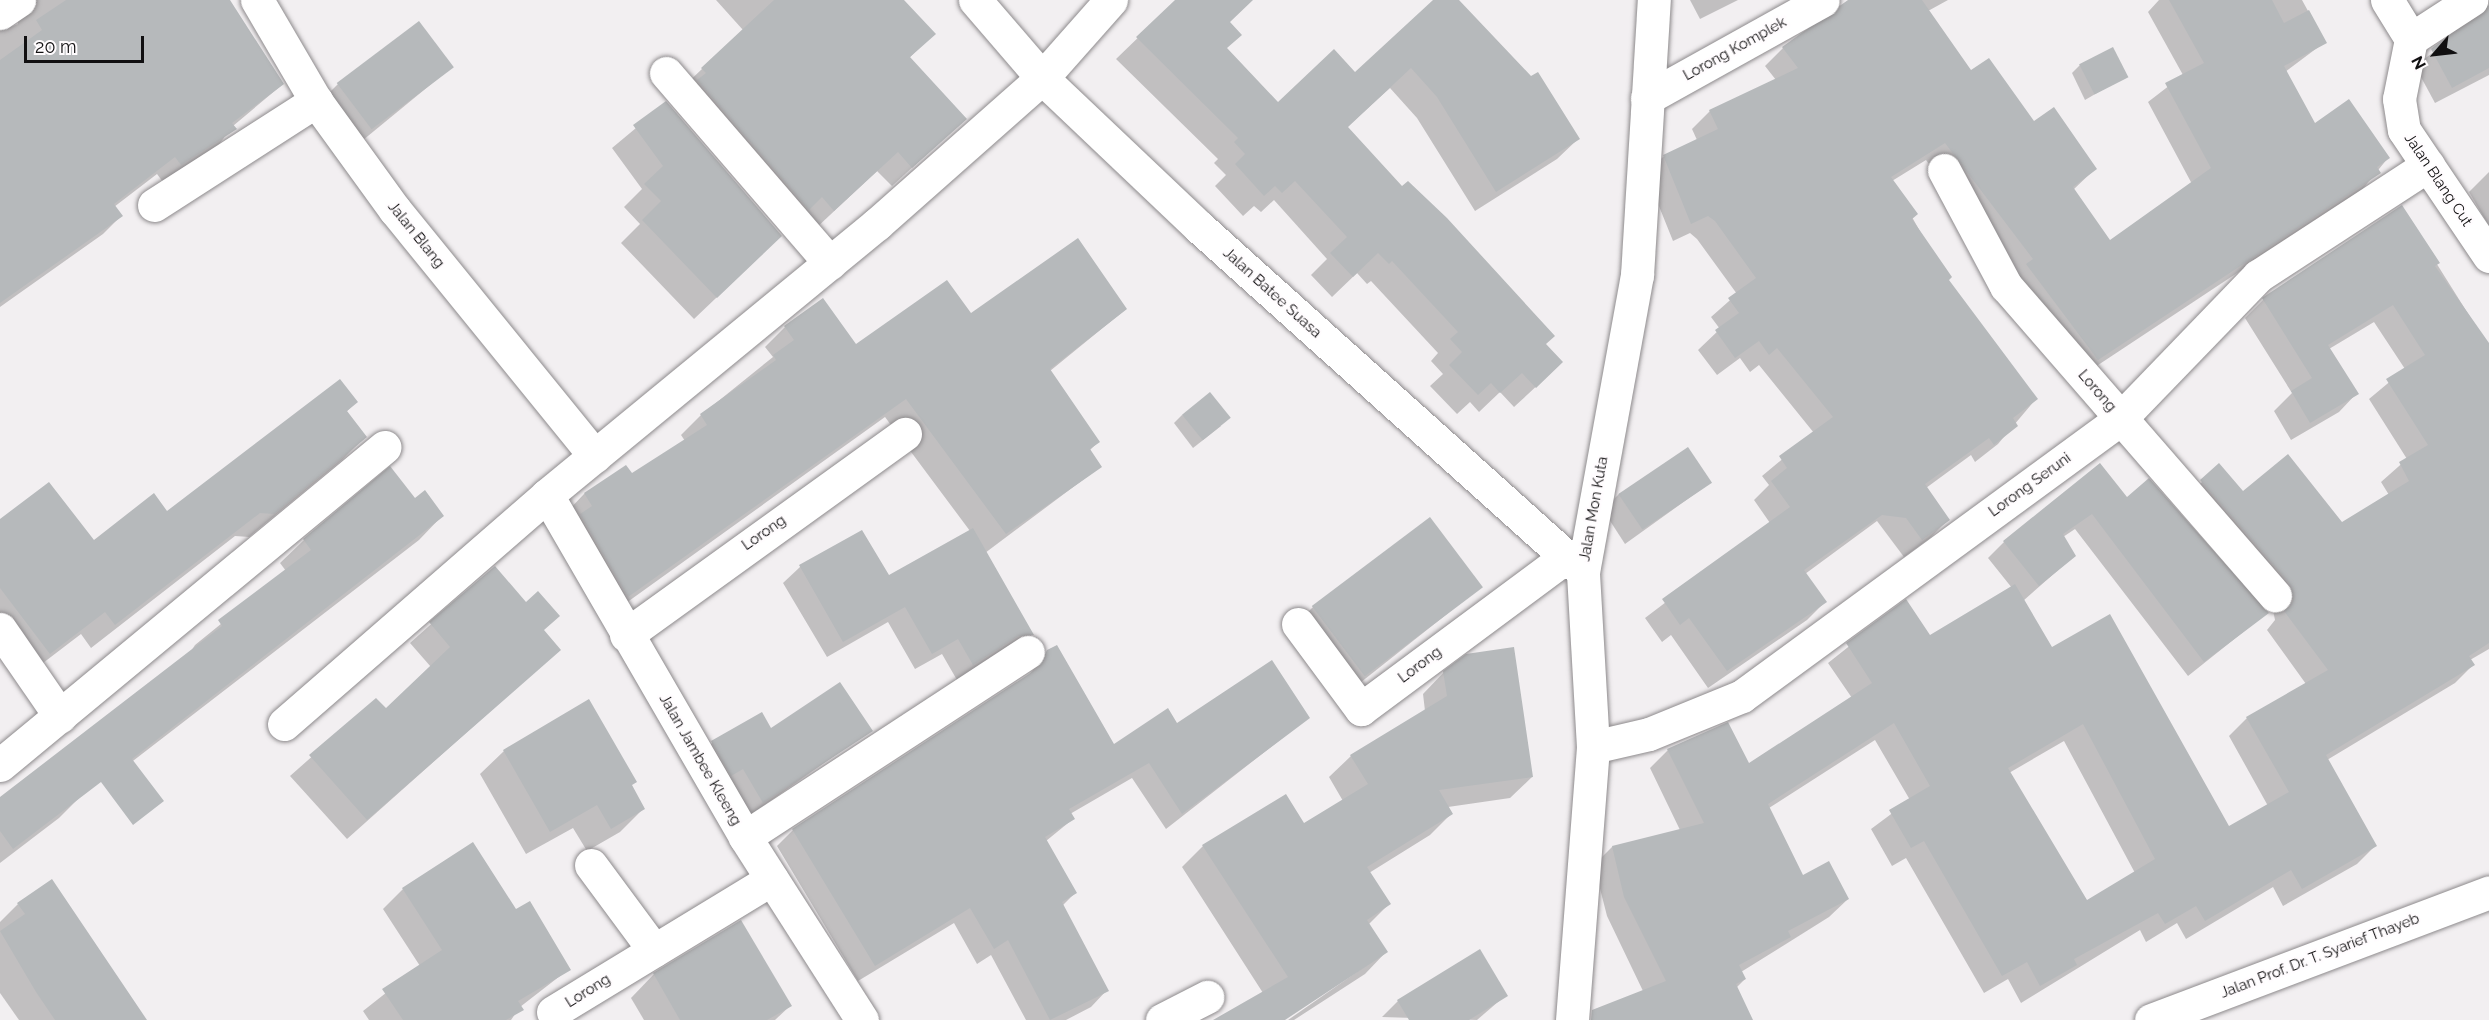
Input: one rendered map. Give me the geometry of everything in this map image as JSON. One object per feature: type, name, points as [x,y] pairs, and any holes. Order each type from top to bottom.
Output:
[{"type":"street","points":[[0,13],[19,0]]},
{"type":"street","name":"Jalan Blang","points":[[257,0],[316,102],[395,210],[595,456]]},
{"type":"street","name":"Jalan Batee Suasa","points":[[975,0],[1042,78],[1574,565]]},
{"type":"street","points":[[284,724],[547,495],[830,263],[1042,78],[1112,0]]},
{"type":"street","name":"Jalan Mon Kuta","points":[[1572,1020],[1593,747],[1574,565],[1636,275],[1654,0]]},
{"type":"street","name":"Lorong Komplek","points":[[1647,98],[1823,0]]},
{"type":"street","points":[[2387,0],[2411,39],[2471,0]]},
{"type":"street","name":"Jalan Blang Cut","points":[[2411,39],[2399,99],[2404,130],[2489,256]]},
{"type":"street","points":[[666,73],[830,263]]},
{"type":"street","points":[[154,205],[316,102]]},
{"type":"street","name":"Lorong Seruni","points":[[1593,747],[1649,734],[1742,696],[2120,418],[2258,276],[2428,165]]},
{"type":"street","name":"Lorong","points":[[1944,170],[2006,286],[2275,595]]},
{"type":"street","name":"Lorong","points":[[626,635],[905,434]]},
{"type":"street","points":[[0,765],[384,447]]},
{"type":"street","name":"Jalan Jambee Kleeng","points":[[547,495],[745,837],[862,1020]]},
{"type":"street","name":"Lorong","points":[[1298,624],[1361,709],[1574,565]]},
{"type":"street","points":[[0,629],[60,716]]},
{"type":"street","points":[[745,837],[1028,652]]},
{"type":"street","points":[[591,865],[654,950]]},
{"type":"street","name":"Lorong","points":[[553,1012],[772,879]]},
{"type":"street","name":"Jalan Prof. Dr. T. Syarief Thayeb","points":[[2151,1020],[2489,892]]},
{"type":"street","points":[[1162,1020],[1207,997]]},
{"type":"building","points":[[66,0],[230,0],[284,84],[232,123],[237,129],[181,165],[175,157],[114,204],[123,216],[0,303],[0,60],[42,30],[36,20]]},
{"type":"building","points":[[774,0],[904,0],[936,34],[910,57],[967,119],[912,168],[898,152],[834,211],[822,197],[809,210],[697,80],[706,73],[701,68]]},
{"type":"building","points":[[1175,0],[1253,0],[1230,22],[1242,35],[1227,48],[1278,102],[1334,49],[1355,72],[1433,0],[1459,0],[1531,76],[1538,72],[1580,139],[1496,192],[1437,97],[1411,68],[1348,127],[1402,186],[1408,181],[1447,218],[1555,336],[1546,344],[1563,362],[1536,388],[1522,373],[1500,393],[1491,383],[1478,395],[1449,365],[1462,352],[1450,339],[1458,332],[1392,261],[1389,264],[1378,253],[1353,277],[1330,253],[1347,237],[1295,181],[1282,193],[1275,186],[1264,196],[1235,164],[1245,154],[1234,142],[1238,138],[1136,37]]},
{"type":"building","points":[[1848,0],[1922,0],[1971,70],[1989,58],[2034,121],[2054,107],[2097,169],[2073,187],[2110,240],[2211,168],[2165,83],[2204,63],[2169,0],[2272,0],[2284,23],[2309,10],[2327,43],[2284,66],[2315,123],[2349,99],[2390,158],[2377,167],[2381,173],[2098,360],[2026,264],[2033,259],[1945,143],[1891,177],[1918,214],[1912,219],[1952,277],[1949,280],[2038,399],[2013,418],[2018,426],[1994,445],[1989,438],[1925,484],[1950,520],[1922,540],[1906,518],[1882,515],[1804,570],[1827,602],[1727,671],[1689,618],[1680,625],[1662,599],[1790,507],[1771,481],[1787,468],[1779,456],[1833,417],[1777,348],[1769,355],[1759,341],[1735,358],[1715,330],[1739,313],[1728,298],[1756,278],[1715,221],[1708,216],[1691,224],[1663,155],[1718,129],[1709,110],[1798,68],[1782,47]]},
{"type":"building","points":[[2489,5],[2489,68],[2452,88],[2431,49]]},
{"type":"building","points":[[419,21],[454,67],[372,129],[337,83]]},
{"type":"building","points":[[2113,47],[2128,77],[2095,95],[2079,64]]},
{"type":"building","points":[[666,101],[782,236],[717,298],[642,220],[661,201],[644,184],[663,166],[633,125]]},
{"type":"building","points":[[2402,205],[2440,263],[2435,266],[2489,343],[2489,643],[2469,656],[2475,665],[2326,755],[2377,846],[2302,889],[2291,870],[2205,921],[2196,906],[2165,924],[2158,913],[2074,959],[2077,965],[2040,986],[2027,962],[2002,976],[1924,841],[1911,848],[1889,810],[1930,786],[1894,723],[1768,804],[1803,875],[1829,861],[1849,899],[1788,931],[1791,937],[1739,965],[1746,979],[1736,984],[1753,1020],[1591,1020],[1592,1010],[1666,981],[1624,897],[1612,846],[1704,823],[1667,749],[1728,722],[1749,763],[1872,683],[1846,643],[1906,599],[1930,635],[2015,584],[2052,647],[2110,614],[2229,826],[2289,792],[2246,717],[2328,670],[2284,611],[2293,601],[2289,583],[2200,480],[2219,463],[2243,491],[2288,454],[2342,522],[2409,481],[2399,462],[2428,445],[2386,379],[2425,355],[2393,305],[2328,345],[2359,394],[2310,423],[2291,391],[2312,378],[2262,298]],"holes":[[[2083,724],[2155,859],[2087,900],[2008,768]]]},
{"type":"building","points":[[1078,238],[1127,309],[1050,369],[1100,442],[1090,449],[1102,467],[1006,534],[906,399],[628,597],[580,514],[592,506],[584,493],[626,465],[632,473],[707,425],[700,414],[776,360],[773,355],[794,340],[784,326],[823,298],[856,344],[947,280],[971,313]]},
{"type":"building","points":[[340,379],[358,402],[347,411],[367,437],[274,514],[260,513],[115,625],[105,612],[50,654],[0,588],[0,519],[49,482],[94,540],[154,493],[167,511]]},
{"type":"building","points":[[1210,392],[1231,418],[1203,440],[1182,415]]},
{"type":"building","points":[[1688,447],[1712,483],[1642,530],[1618,494]]},
{"type":"building","points":[[2100,463],[2127,497],[2149,478],[2269,613],[2204,662],[2092,514],[2063,534],[2076,556],[2039,586],[2003,541]]},
{"type":"building","points":[[390,466],[415,498],[425,490],[444,516],[132,759],[164,801],[133,825],[101,782],[13,849],[0,831],[0,797],[222,626],[218,620],[311,550],[303,539]]},
{"type":"building","points":[[1430,517],[1483,587],[1365,676],[1312,606]]},
{"type":"building","points":[[973,528],[1034,635],[1018,636],[973,665],[958,639],[932,654],[905,607],[843,642],[799,565],[862,530],[889,575]]},
{"type":"building","points":[[495,566],[526,602],[538,591],[560,616],[544,630],[561,650],[367,820],[309,755],[376,698],[386,708],[450,647],[429,622]]},
{"type":"building","points":[[1057,645],[1114,744],[1168,708],[1177,723],[1272,660],[1310,718],[1182,814],[1149,763],[1069,809],[1075,819],[1045,837],[1077,893],[1062,902],[1109,991],[1050,1020],[1008,940],[994,949],[970,908],[875,966],[792,829],[1038,668],[1047,650]]},
{"type":"building","points":[[1514,647],[1533,777],[1439,790],[1453,814],[1367,867],[1391,904],[1367,920],[1388,952],[1285,1020],[1213,1020],[1288,977],[1202,845],[1286,794],[1304,823],[1368,784],[1350,755],[1447,696],[1443,671],[1466,654]]},
{"type":"building","points":[[840,682],[873,731],[763,803],[743,769],[731,776],[711,741],[762,712],[771,728]]},
{"type":"building","points":[[589,699],[637,782],[632,785],[645,809],[611,829],[597,805],[550,832],[503,750]]},
{"type":"building","points":[[473,842],[516,909],[530,901],[571,970],[518,1001],[524,1010],[506,1020],[403,1020],[382,989],[442,950],[402,888]]},
{"type":"building","points":[[52,879],[147,1020],[55,1020],[36,992],[0,931],[25,914],[17,903]]},
{"type":"building","points":[[741,920],[792,1006],[767,1020],[680,1020],[653,973]]},
{"type":"building","points":[[1480,949],[1508,996],[1469,1020],[1409,1020],[1397,1000]]}]
